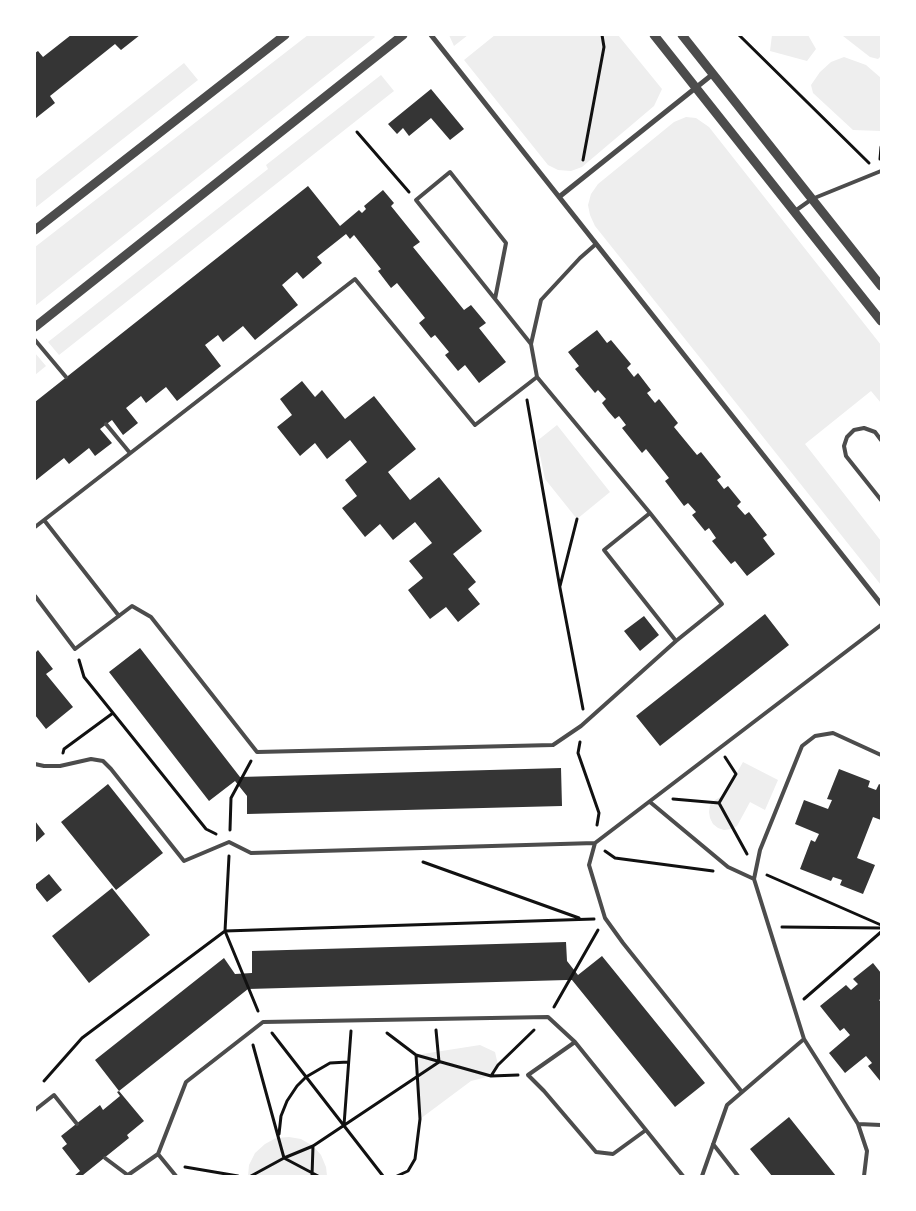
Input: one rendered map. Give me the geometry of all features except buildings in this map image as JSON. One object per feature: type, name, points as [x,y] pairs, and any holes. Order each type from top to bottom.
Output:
[{"type":"street","points":[[35,230],[285,35]]},
{"type":"street","points":[[35,327],[403,35]]},
{"type":"street","points":[[431,35],[881,604]]},
{"type":"street","points":[[654,35],[881,321]]},
{"type":"street","points":[[682,35],[881,286]]},
{"type":"street","points":[[559,197],[713,74]]},
{"type":"lane","points":[[495,299],[506,243],[450,172],[416,200],[495,299],[531,344]]},
{"type":"lane","points":[[795,212],[812,199],[880,172]]},
{"type":"lane","points":[[35,596],[76,649],[132,606],[151,617],[256,752],[553,745],[581,726],[676,641],[722,604],[650,513],[537,377],[531,344],[541,300],[580,258],[596,244]]},
{"type":"lane","points":[[35,527],[355,279],[476,425],[537,377]]},
{"type":"lane","points":[[35,340],[66,377]]},
{"type":"lane","points":[[106,424],[130,453]]},
{"type":"lane","points":[[881,440],[875,432],[864,428],[854,430],[847,437],[844,446],[846,456],[881,500]]},
{"type":"lane","points":[[650,513],[604,550],[676,641]]},
{"type":"lane","points":[[44,520],[119,616]]},
{"type":"lane","points":[[35,764],[60,766],[91,759],[103,761],[184,861],[229,842],[251,853],[595,843],[881,625]]},
{"type":"lane","points":[[864,1176],[867,1151],[858,1124],[804,1039],[754,879],[760,850],[802,746],[815,736],[833,733],[881,754]]},
{"type":"lane","points":[[650,802],[728,867],[754,879]]},
{"type":"lane","points":[[595,843],[589,865],[604,918],[742,1092]]},
{"type":"lane","points":[[105,1158],[128,1176],[158,1154],[186,1082],[263,1022],[548,1017],[575,1042],[683,1176]]},
{"type":"lane","points":[[702,1176],[727,1105],[804,1039]]},
{"type":"lane","points":[[575,1042],[528,1075],[596,1152],[613,1154],[646,1130]]},
{"type":"lane","points":[[35,1110],[54,1095],[77,1124]]},
{"type":"lane","points":[[858,1124],[881,1125]]},
{"type":"lane","points":[[713,1144],[738,1176]]},
{"type":"lane","points":[[158,1154],[176,1176]]},
{"type":"path","points":[[587,175],[582,167],[604,47],[602,35]]},
{"type":"path","points":[[739,35],[880,172]]},
{"type":"path","points":[[357,132],[416,200]]},
{"type":"path","points":[[525,387],[583,711],[578,752],[599,813],[595,843],[615,858],[716,871],[728,867]]},
{"type":"path","points":[[560,588],[577,519]]},
{"type":"path","points":[[76,649],[84,677],[206,829],[229,842]]},
{"type":"path","points":[[60,766],[64,749],[113,713]]},
{"type":"path","points":[[719,803],[736,774],[720,748]]},
{"type":"path","points":[[256,752],[231,798],[225,931],[263,1022],[383,1176]]},
{"type":"path","points":[[656,797],[719,803]]},
{"type":"path","points":[[719,803],[756,870],[881,926]]},
{"type":"path","points":[[416,859],[582,919]]},
{"type":"path","points":[[44,1081],[82,1038],[225,931],[604,918]]},
{"type":"path","points":[[491,1076],[498,1064],[548,1017],[604,918]]},
{"type":"path","points":[[769,927],[881,926]]},
{"type":"path","points":[[794,1008],[881,932]]},
{"type":"path","points":[[436,1019],[439,1062]]},
{"type":"path","points":[[344,1126],[351,1020]]},
{"type":"path","points":[[371,1020],[416,1055],[491,1076],[528,1075]]},
{"type":"path","points":[[249,1032],[284,1158],[318,1176]]},
{"type":"path","points":[[397,1176],[408,1171],[416,1159],[420,1119],[416,1055]]},
{"type":"path","points":[[278,1138],[281,1116],[287,1101],[297,1086],[306,1077],[330,1063],[348,1062]]},
{"type":"path","points":[[251,1176],[284,1158],[313,1146],[439,1062]]},
{"type":"path","points":[[312,1174],[313,1146]]},
{"type":"path","points":[[166,1164],[238,1176]]},
{"type":"shaded area","points":[[308,35],[373,35],[375,37],[35,306],[35,247]]},
{"type":"shaded area","points":[[449,35],[468,35],[454,46]]},
{"type":"shaded area","points":[[495,35],[618,35],[662,89],[654,106],[582,167],[571,171],[558,170],[548,165],[464,60]]},
{"type":"shaded area","points":[[772,35],[808,35],[816,49],[807,61],[770,51]]},
{"type":"shaded area","points":[[838,35],[881,35],[881,56],[878,59],[870,57],[843,36]]},
{"type":"shaded area","points":[[844,57],[866,65],[881,78],[881,131],[853,130],[813,93],[811,85],[820,72],[831,62]]},
{"type":"shaded area","points":[[184,63],[198,80],[35,208],[35,180]]},
{"type":"shaded area","points":[[381,75],[394,91],[59,355],[48,342],[268,169],[266,165]]},
{"type":"shaded area","points":[[686,117],[696,118],[709,127],[881,345],[881,403],[871,391],[805,444],[881,541],[881,585],[595,226],[590,215],[588,205],[591,194],[598,184],[674,122]]},
{"type":"shaded area","points":[[35,353],[46,366],[35,375]]},
{"type":"shaded area","points":[[557,425],[610,492],[577,519],[545,479],[537,441]]},
{"type":"shaded area","points":[[743,762],[778,780],[765,810],[750,802],[737,826],[724,830],[713,824],[709,812],[710,805],[724,795]]},
{"type":"shaded area","points":[[480,1045],[495,1052],[498,1065],[491,1076],[471,1081],[420,1119],[416,1055]]},
{"type":"shaded area","points":[[289,1137],[301,1139],[313,1146],[321,1155],[326,1167],[327,1176],[248,1176],[249,1165],[255,1153],[265,1144],[276,1138]]}]
